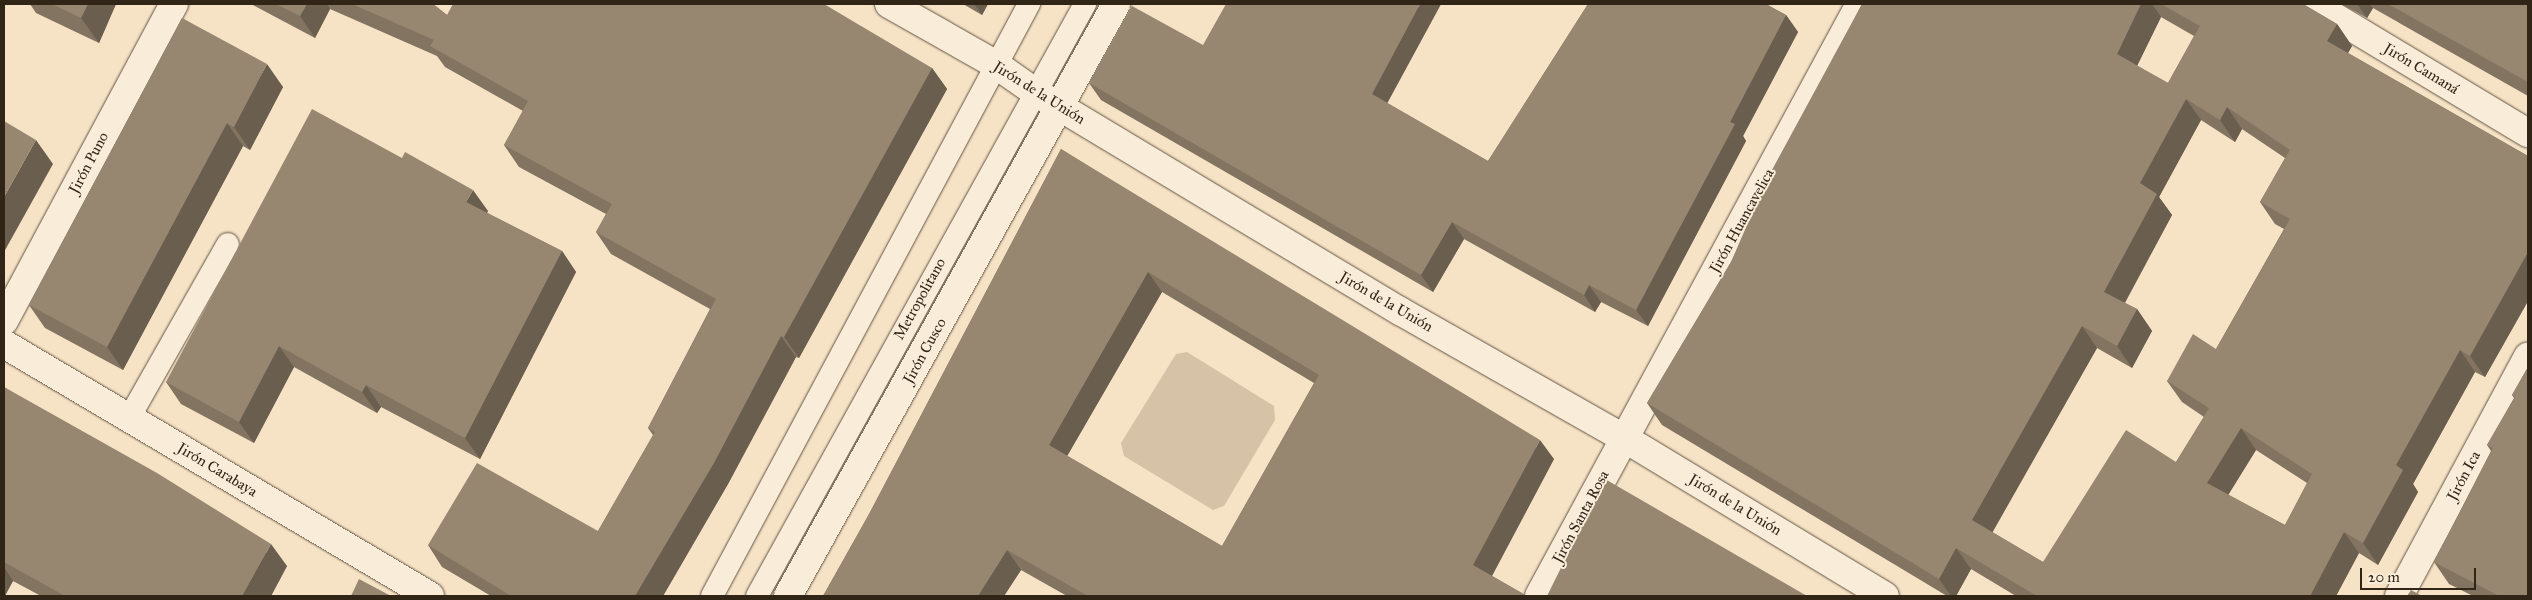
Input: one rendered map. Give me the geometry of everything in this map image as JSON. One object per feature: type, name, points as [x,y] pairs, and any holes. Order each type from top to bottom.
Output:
[{"type":"street","name":"Jirón Puno","points":[[4,322],[174,4]]},
{"type":"street","name":"Jirón de la Unión","points":[[889,4],[995,64],[1035,92],[1060,105],[1392,306],[1624,438],[1884,596]]},
{"type":"street","name":"Jirón Cusco","points":[[788,596],[1116,4]]},
{"type":"street","name":"Jirón Huancavelica","points":[[1624,438],[1860,4]]},
{"type":"street","name":"Jirón Camaná","points":[[2313,4],[2528,133]]},
{"type":"street","name":"Jirón Carabaya","points":[[4,344],[430,596]]},
{"type":"street","name":"Jirón Ica","points":[[2399,596],[2528,356]]},
{"type":"street","name":"Jirón Santa Rosa","points":[[1539,596],[1624,438]]},
{"type":"lane","points":[[712,596],[995,64],[1029,4]]},
{"type":"lane","name":"Metropolitano","points":[[757,596],[1085,4]]},
{"type":"lane","points":[[129,418],[228,244]]},
{"type":"shaded area","points":[[1187,352],[1274,406],[1275,420],[1224,506],[1213,510],[1124,456],[1121,443],[1176,354]]},
{"type":"building","points":[[52,4],[88,4],[81,18]]},
{"type":"building","points":[[276,4],[307,4],[300,16]]},
{"type":"building","points":[[352,4],[433,4],[447,15],[453,4],[824,4],[932,68],[784,337],[781,336],[714,463],[635,596],[511,596],[428,545],[477,463],[598,531],[655,432],[648,428],[716,299],[596,232],[612,204],[504,145],[528,101],[430,46],[434,40]]},
{"type":"building","points":[[1226,4],[1420,4],[1372,94],[1488,161],[1588,4],[1765,4],[1786,15],[1730,122],[1735,124],[1636,310],[1589,285],[1584,295],[1452,222],[1421,275],[1089,83],[1132,6],[1203,45]]},
{"type":"building","points":[[1862,4],[2141,4],[2117,54],[2168,83],[2200,26],[2161,4],[2303,4],[2337,24],[2327,41],[2528,156],[2528,252],[2470,356],[2460,350],[2396,465],[2403,470],[2363,543],[2344,532],[2310,596],[2037,596],[1956,548],[1939,579],[1647,403],[1731,262],[1766,181]],"holes":[[[2186,99],[2220,120],[2227,107],[2290,150],[2260,202],[2290,219],[2216,349],[2193,334],[2167,381],[2209,408],[2176,462],[2126,430],[2043,562],[1972,520],[2082,326],[2117,346],[2137,309],[2104,292],[2157,194],[2140,183]],[[2241,428],[2312,474],[2285,525],[2207,483]]]},
{"type":"building","points":[[2388,4],[2528,4],[2528,82]]},
{"type":"building","points":[[182,18],[267,64],[234,127],[227,123],[107,347],[29,305]]},
{"type":"building","points":[[312,109],[402,158],[405,152],[473,190],[466,202],[562,251],[465,438],[366,385],[362,392],[279,346],[239,422],[166,382]]},
{"type":"building","points":[[4,121],[36,140],[4,197]]},
{"type":"building","points":[[1061,149],[1540,440],[1473,565],[1527,596],[1088,596],[1007,550],[978,596],[823,596],[868,516]],"holes":[[[1148,272],[1319,375],[1222,546],[1049,445]]]},
{"type":"building","points":[[2528,367],[2528,596],[2499,596],[2434,562],[2493,448],[2487,445],[2515,397],[2512,395]]},
{"type":"building","points":[[4,387],[157,473],[271,544],[242,596],[65,596],[4,562]]},
{"type":"building","points":[[1605,479],[1807,596],[1547,596]]},
{"type":"building","points":[[359,579],[391,596],[351,596]]},
{"type":"building","points":[[2411,590],[2422,596],[2407,596]]}]
